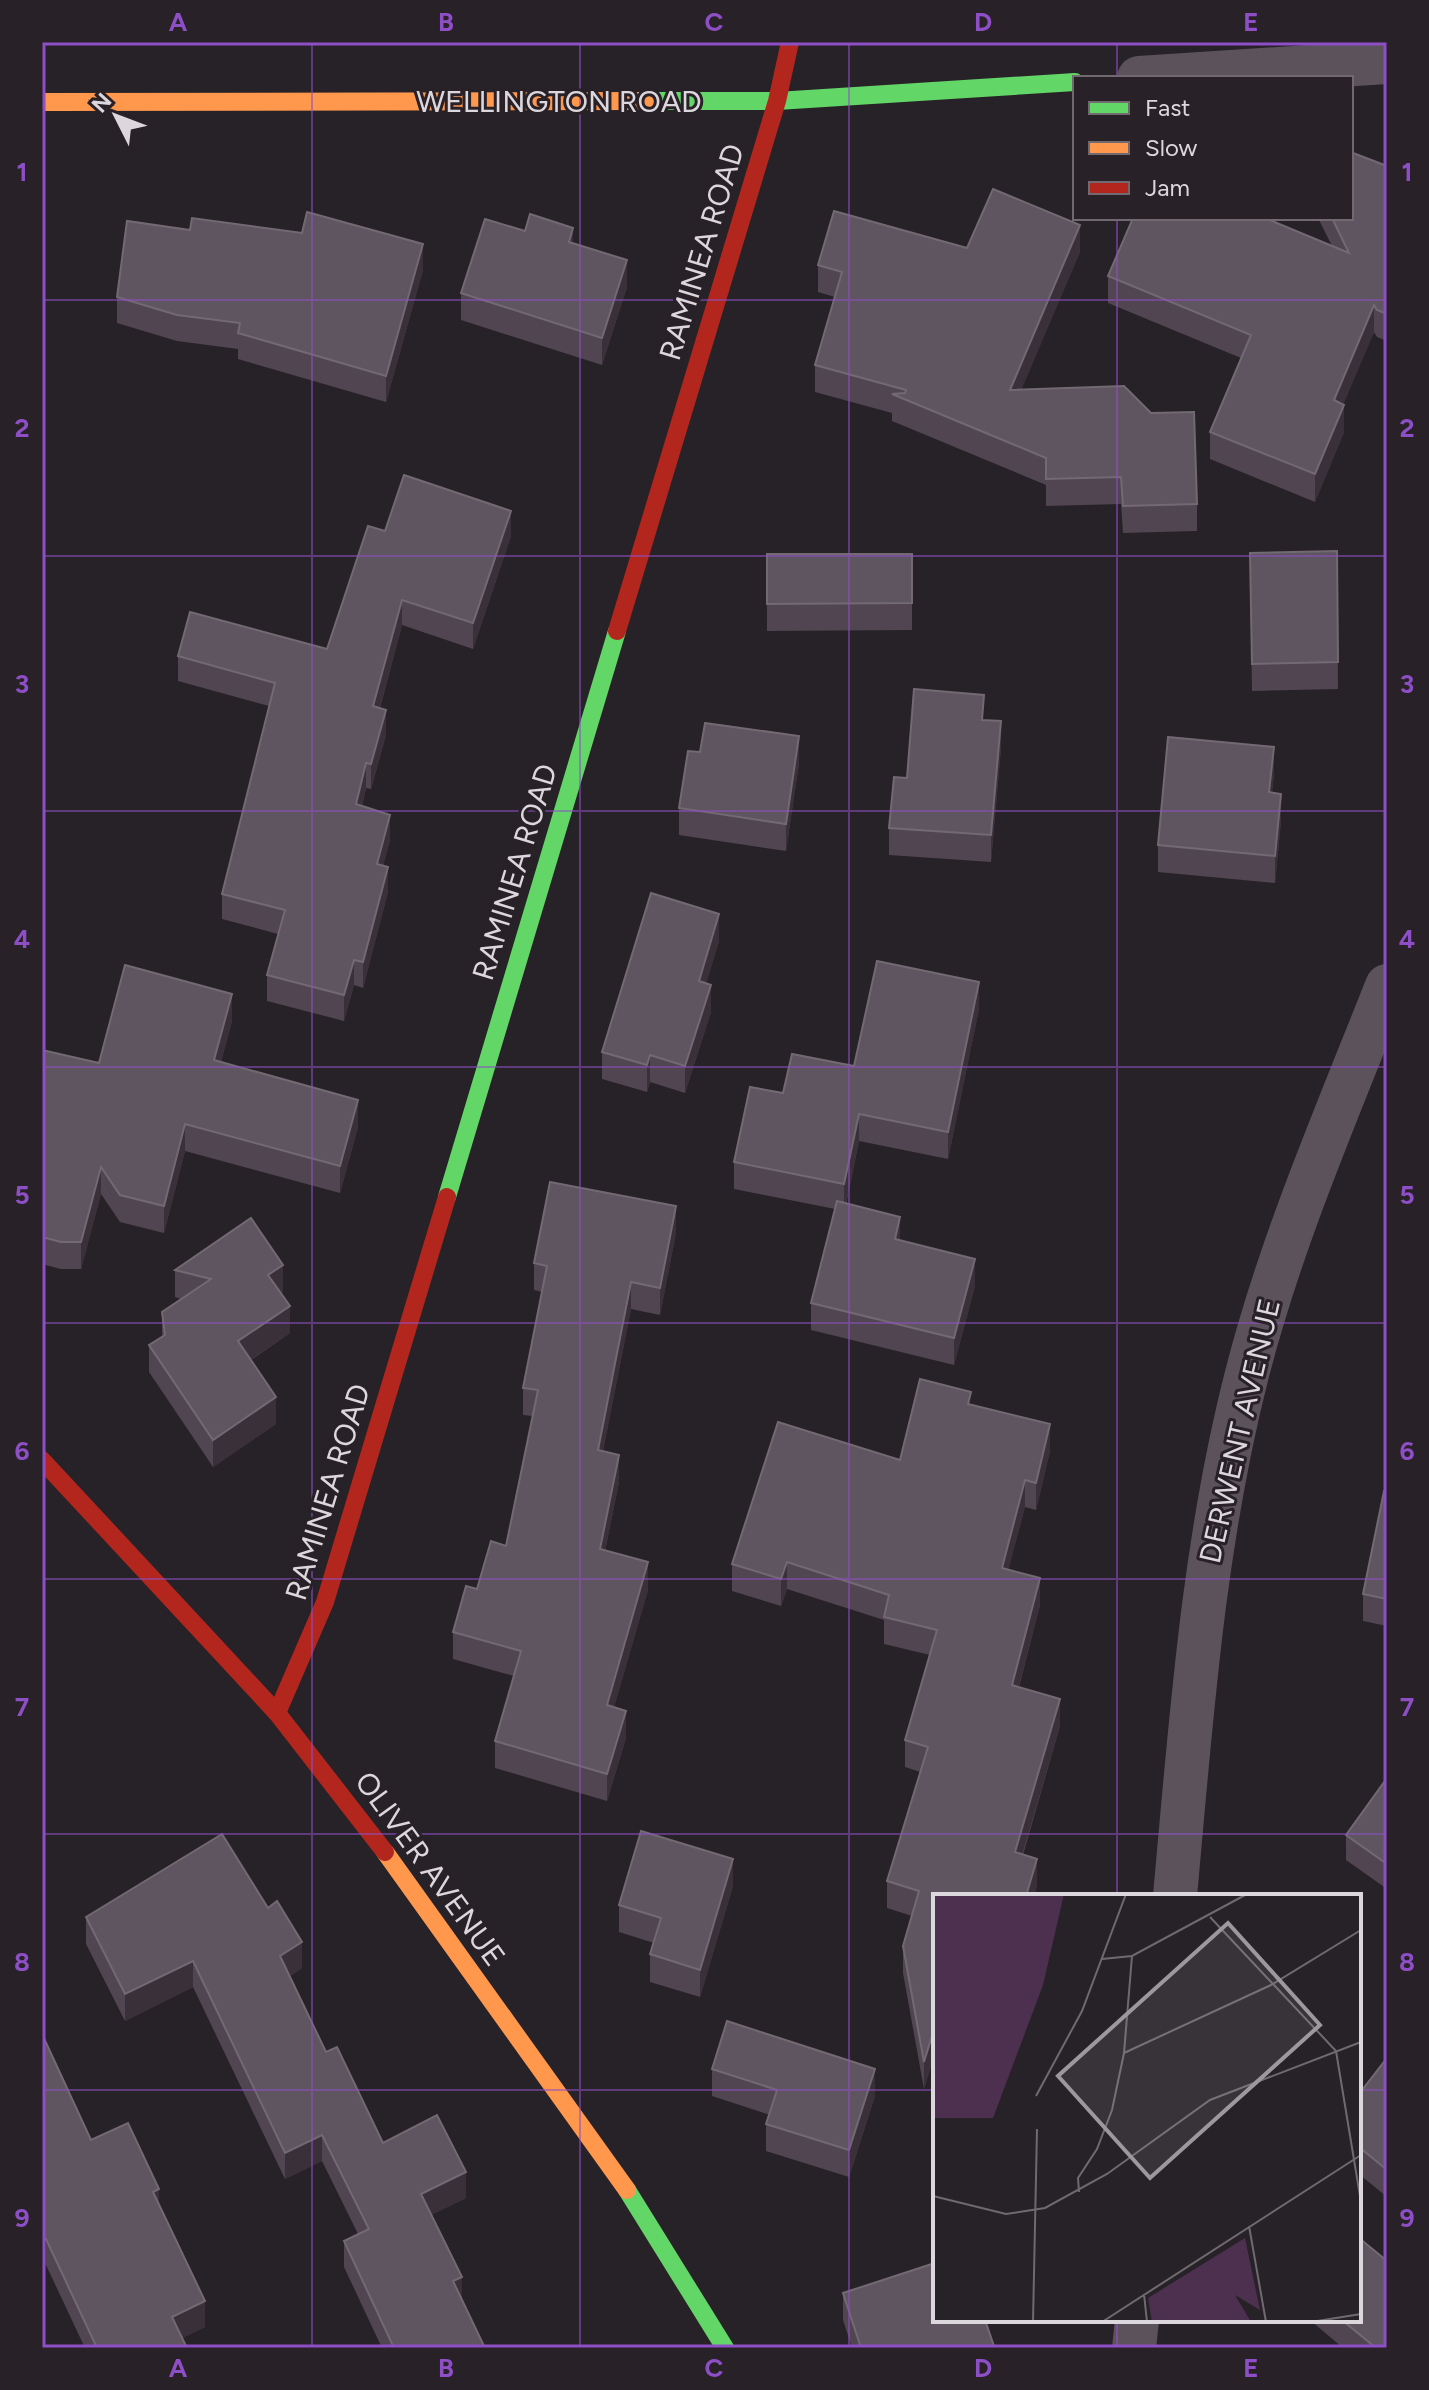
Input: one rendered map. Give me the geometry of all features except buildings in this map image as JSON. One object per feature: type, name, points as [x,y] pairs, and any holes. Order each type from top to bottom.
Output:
[{"type":"street","name":"RAMINEA ROAD","points":[[277,1713],[325,1602],[777,101],[790,42]]},
{"type":"street","points":[[1170,76],[1387,62]]},
{"type":"street","name":"WELLINGTON ROAD","points":[[42,102],[777,101],[1073,82]]},
{"type":"street","name":"DERWENT AVENUE","points":[[1175,1894],[1207,1570],[1247,1373],[1309,1186],[1387,986]]},
{"type":"street","name":"OLIVER AVENUE","points":[[42,1460],[277,1713],[364,1823],[638,2205],[725,2348]]},
{"type":"street","points":[[1134,2348],[1137,2322]]},
{"type":"traffic: fast","points":[[651,101],[777,101],[1073,82]]},
{"type":"traffic: fast","points":[[447,1197],[617,631]]},
{"type":"traffic: fast","points":[[627,2190],[725,2348]]},
{"type":"traffic: slow","points":[[42,102],[651,101]]},
{"type":"traffic: slow","points":[[385,1852],[627,2190]]},
{"type":"traffic: jam","points":[[617,631],[777,101],[790,42]]},
{"type":"traffic: jam","points":[[277,1713],[325,1602],[447,1197]]},
{"type":"traffic: jam","points":[[42,1460],[277,1713],[385,1852]]}]
